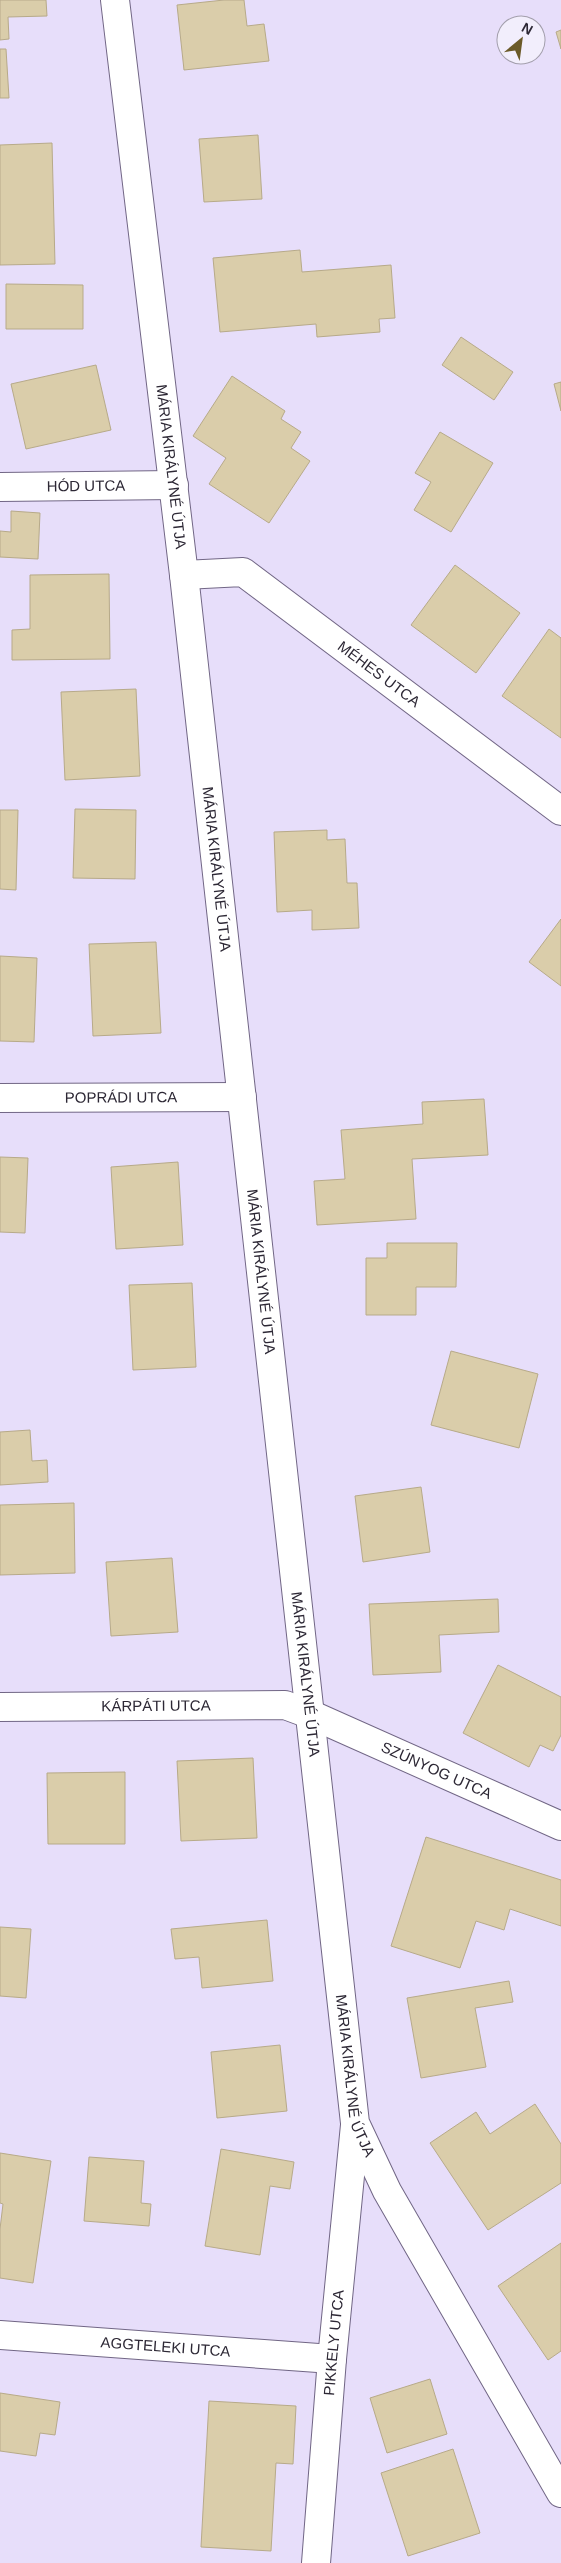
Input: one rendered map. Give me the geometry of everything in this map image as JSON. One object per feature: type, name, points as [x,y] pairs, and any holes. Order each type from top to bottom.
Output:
[{"type":"street","name":"MÁRIA KIRÁLYNÉ ÚTJA","points":[[115,0],[174,485],[312,1715],[355,2123],[387,2191],[561,2493]]},
{"type":"street","name":"HÓD UTCA","points":[[0,487],[174,485]]},
{"type":"street","name":"MÉHES UTCA","points":[[184,575],[243,572],[561,812]]},
{"type":"street","name":"POPRÁDI UTCA","points":[[0,1098],[242,1097]]},
{"type":"street","name":"KÁRPÁTI UTCA","points":[[0,1707],[285,1705],[312,1715]]},
{"type":"street","name":"SZÚNYOG UTCA","points":[[312,1715],[561,1826]]},
{"type":"street","name":"PIKKELY UTCA","points":[[316,2563],[332,2359],[355,2123]]},
{"type":"street","name":"AGGTELEKI UTCA","points":[[0,2335],[332,2359]]},
{"type":"building","points":[[0,0],[46,0],[47,16],[8,17],[9,39],[0,40]]},
{"type":"building","points":[[244,0],[247,26],[264,24],[269,61],[184,70],[177,5]]},
{"type":"building","points":[[561,30],[561,49],[556,32]]},
{"type":"building","points":[[0,49],[6,49],[9,98],[0,98]]},
{"type":"building","points":[[258,135],[262,199],[204,202],[199,139]]},
{"type":"building","points":[[52,143],[55,264],[0,265],[0,145]]},
{"type":"building","points":[[300,250],[302,272],[391,265],[395,318],[379,319],[380,332],[317,337],[316,324],[220,332],[213,258]]},
{"type":"building","points":[[6,284],[83,285],[83,329],[6,329]]},
{"type":"building","points":[[461,337],[513,372],[494,400],[442,365]]},
{"type":"building","points":[[96,365],[111,430],[26,449],[11,384]]},
{"type":"building","points":[[232,376],[285,411],[281,419],[301,432],[291,448],[310,461],[269,523],[209,484],[226,458],[193,436]]},
{"type":"building","points":[[561,382],[561,411],[554,384]]},
{"type":"building","points":[[440,432],[493,463],[451,532],[414,510],[431,482],[415,473]]},
{"type":"building","points":[[11,511],[40,513],[38,559],[0,557],[0,531],[11,532]]},
{"type":"building","points":[[455,565],[520,613],[476,673],[411,625]]},
{"type":"building","points":[[109,574],[110,659],[12,660],[12,630],[30,629],[30,575]]},
{"type":"building","points":[[549,629],[561,638],[561,738],[502,696]]},
{"type":"building","points":[[136,689],[140,776],[65,780],[61,692]]},
{"type":"building","points":[[75,809],[136,810],[135,879],[73,878]]},
{"type":"building","points":[[0,810],[18,810],[16,890],[0,889]]},
{"type":"building","points":[[327,830],[327,840],[345,839],[347,883],[357,883],[359,928],[312,930],[312,910],[277,912],[274,832]]},
{"type":"building","points":[[561,919],[561,986],[529,962]]},
{"type":"building","points":[[156,942],[161,1033],[93,1036],[89,944]]},
{"type":"building","points":[[0,956],[37,958],[34,1042],[0,1041]]},
{"type":"building","points":[[484,1099],[488,1155],[412,1159],[416,1219],[317,1225],[314,1181],[345,1179],[341,1130],[423,1124],[422,1102]]},
{"type":"building","points":[[0,1157],[28,1158],[25,1233],[0,1232]]},
{"type":"building","points":[[178,1162],[183,1245],[116,1249],[111,1167]]},
{"type":"building","points":[[387,1243],[457,1243],[456,1287],[416,1287],[416,1315],[366,1315],[366,1258],[387,1258]]},
{"type":"building","points":[[192,1283],[196,1367],[133,1370],[129,1285]]},
{"type":"building","points":[[451,1351],[538,1374],[519,1448],[431,1425]]},
{"type":"building","points":[[30,1430],[32,1461],[47,1460],[48,1482],[0,1485],[0,1432]]},
{"type":"building","points":[[421,1487],[430,1552],[363,1562],[355,1496]]},
{"type":"building","points":[[74,1503],[75,1573],[0,1575],[0,1505]]},
{"type":"building","points":[[172,1558],[178,1632],[111,1636],[106,1562]]},
{"type":"building","points":[[498,1599],[499,1632],[439,1635],[441,1672],[373,1675],[369,1604]]},
{"type":"building","points":[[498,1665],[561,1697],[561,1735],[553,1751],[540,1745],[529,1767],[463,1733]]},
{"type":"building","points":[[253,1758],[257,1838],[181,1841],[177,1761]]},
{"type":"building","points":[[125,1772],[125,1844],[48,1844],[47,1773]]},
{"type":"building","points":[[426,1837],[561,1880],[561,1926],[510,1909],[504,1930],[476,1921],[460,1968],[391,1946]]},
{"type":"building","points":[[267,1920],[273,1981],[202,1988],[199,1957],[175,1959],[171,1929]]},
{"type":"building","points":[[0,1927],[31,1929],[26,1998],[0,1996]]},
{"type":"building","points":[[509,1981],[513,2002],[475,2008],[486,2067],[421,2078],[407,1998]]},
{"type":"building","points":[[280,2045],[287,2111],[217,2118],[211,2052]]},
{"type":"building","points":[[535,2104],[561,2144],[561,2183],[488,2230],[430,2143],[476,2112],[490,2134]]},
{"type":"building","points":[[221,2149],[294,2162],[290,2189],[270,2186],[260,2255],[205,2246]]},
{"type":"building","points":[[0,2153],[51,2161],[33,2283],[0,2278],[0,2229],[3,2204],[0,2203]]},
{"type":"building","points":[[89,2157],[144,2161],[141,2203],[151,2204],[149,2226],[84,2221]]},
{"type":"building","points":[[561,2243],[561,2351],[548,2360],[498,2286]]},
{"type":"building","points":[[430,2379],[447,2434],[387,2453],[370,2398]]},
{"type":"building","points":[[0,2393],[60,2402],[55,2435],[40,2433],[36,2456],[0,2451]]},
{"type":"building","points":[[209,2401],[296,2406],[293,2464],[276,2463],[271,2551],[201,2547]]},
{"type":"building","points":[[453,2449],[480,2533],[408,2556],[381,2473]]}]
